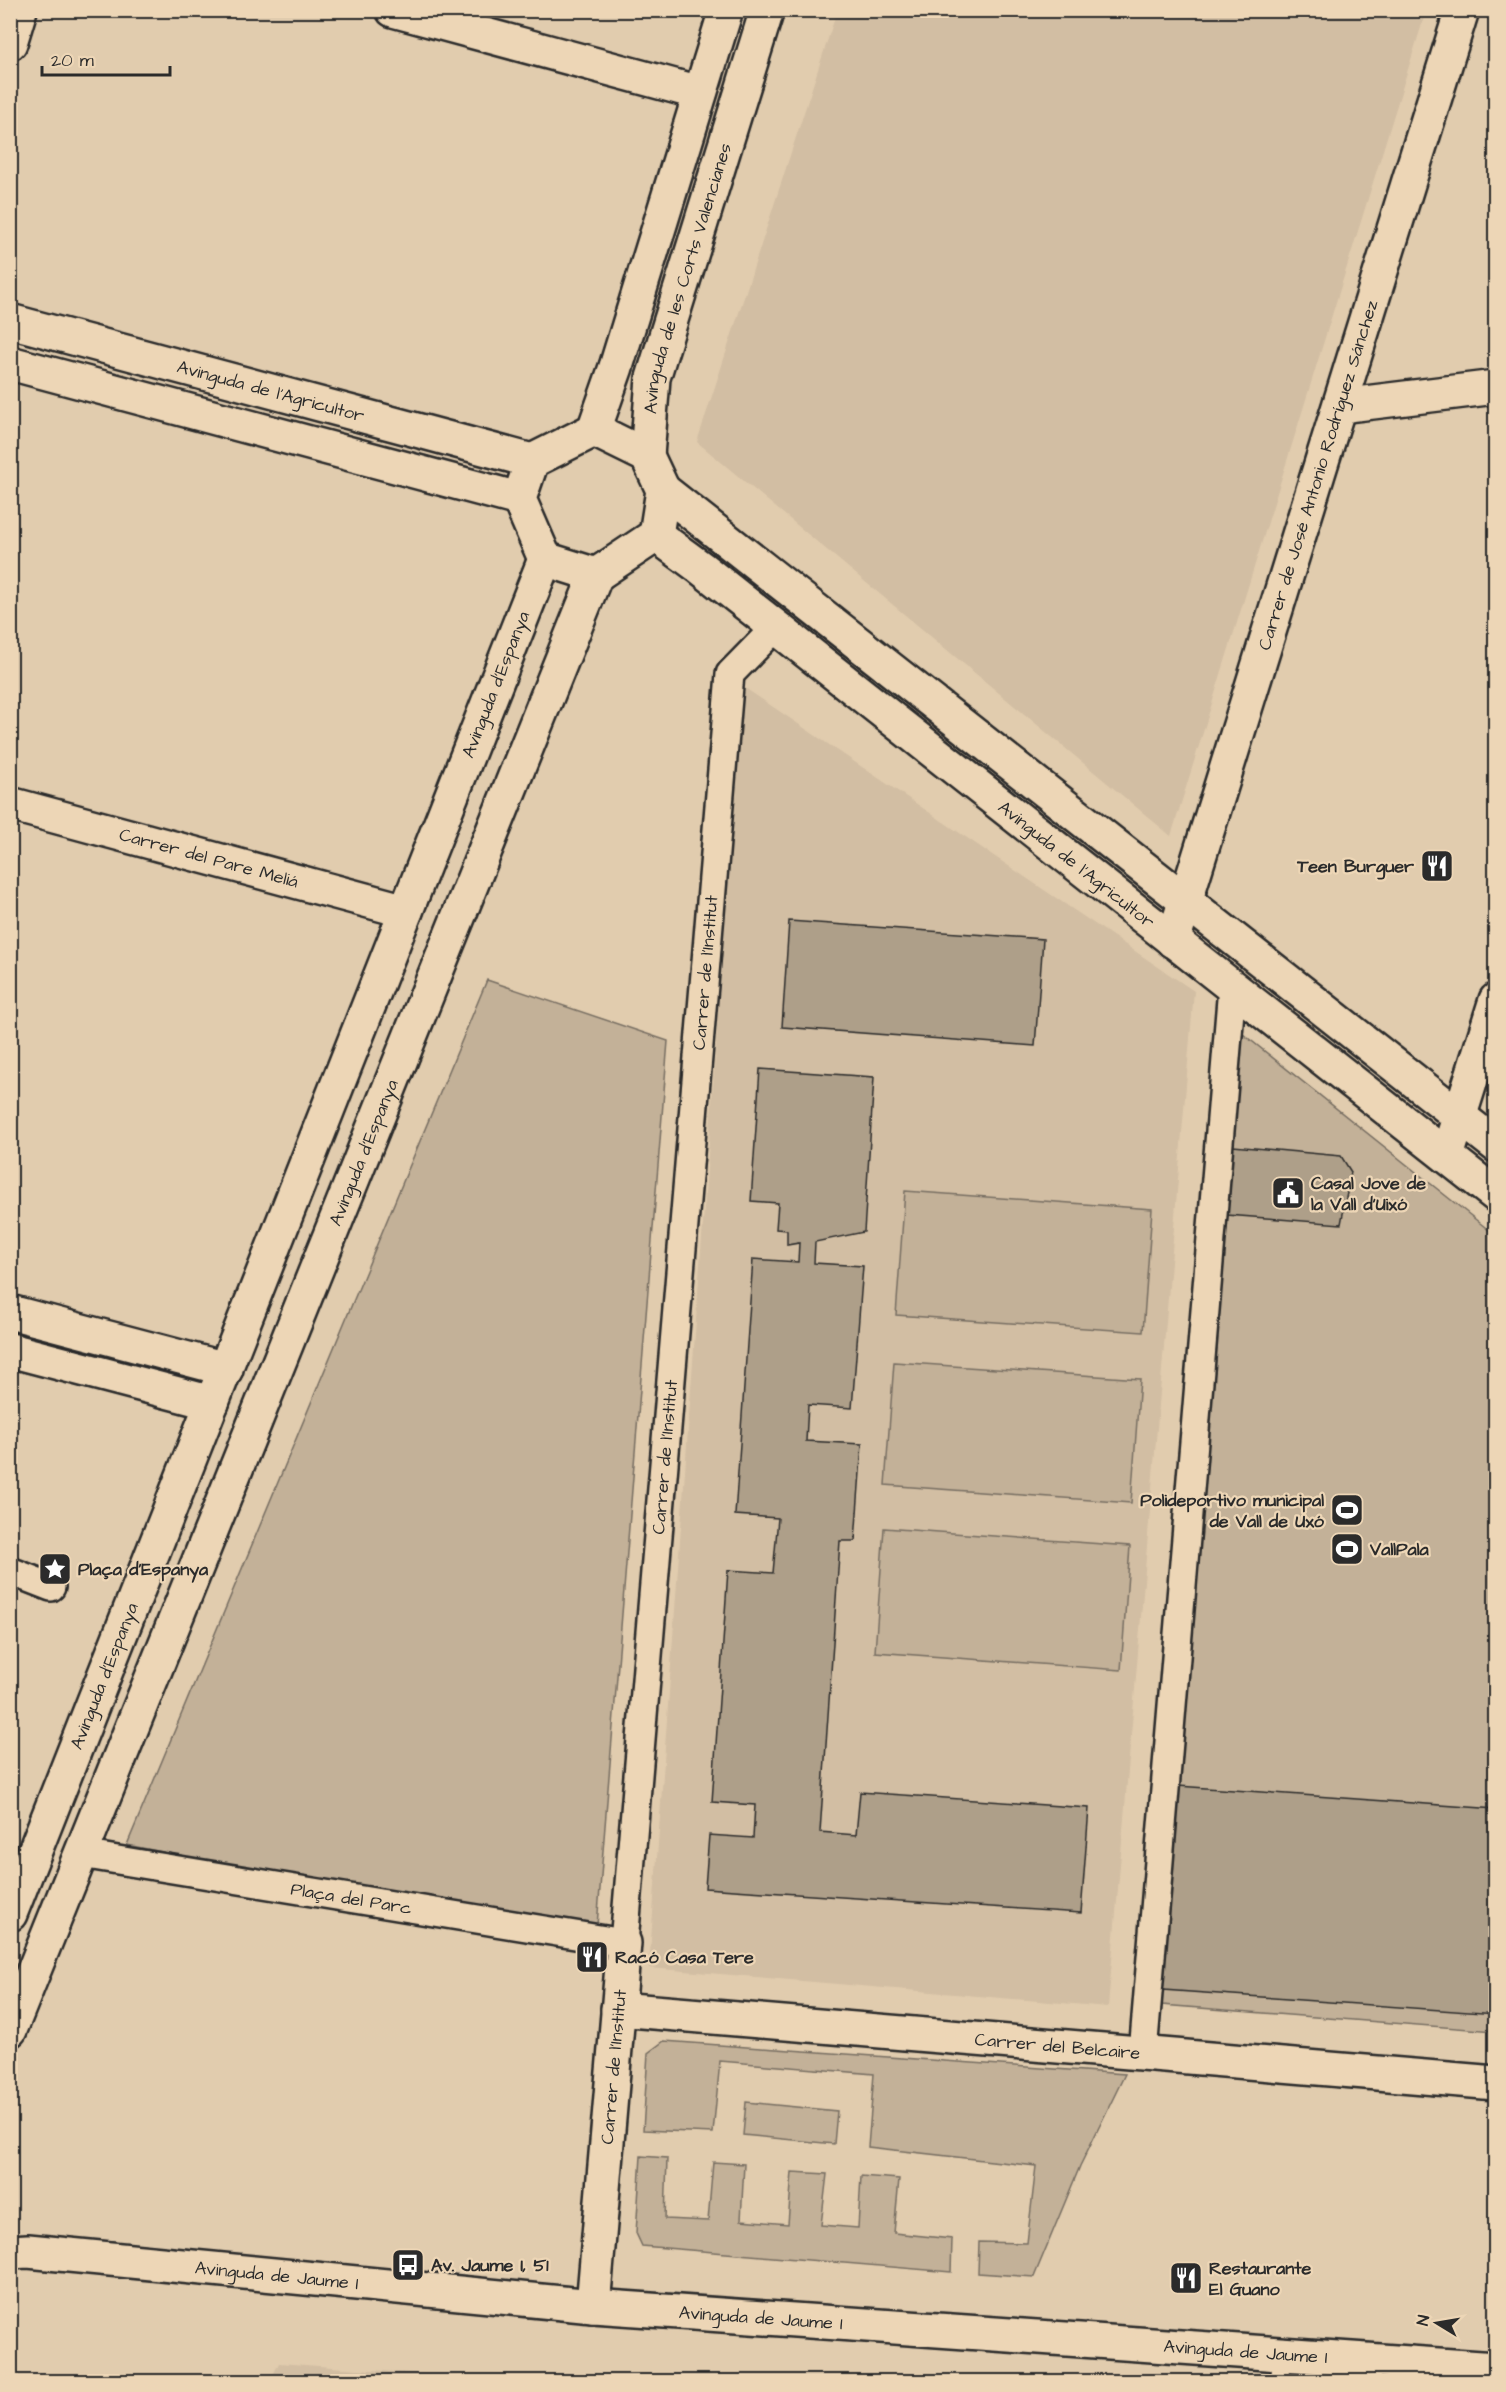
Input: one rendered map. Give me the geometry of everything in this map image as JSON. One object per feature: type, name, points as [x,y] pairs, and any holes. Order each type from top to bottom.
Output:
[{"type":"street","points":[[10,43],[20,10]]},
{"type":"street","points":[[393,10],[738,103]]},
{"type":"street","points":[[663,490],[656,535],[596,575],[545,559],[519,499],[532,461],[594,430],[616,367],[726,10]]},
{"type":"street","name":"Avinguda de les Corts Valencianes","points":[[647,456],[653,378],[767,10]]},
{"type":"street","name":"Carrer de José Antonio Rodríguez Sánchez","points":[[1173,941],[1462,10]]},
{"type":"street","name":"Avinguda de l'Agricultor","points":[[10,321],[532,461]]},
{"type":"street","points":[[10,363],[519,499]]},
{"type":"street","points":[[1340,406],[1496,387]]},
{"type":"street","points":[[594,430],[647,456],[663,490],[1496,1145]]},
{"type":"street","name":"Avinguda de l'Agricultor","points":[[656,535],[1496,1195]]},
{"type":"street","name":"Avinguda d'Espanya","points":[[10,1914],[545,559]]},
{"type":"street","name":"Avinguda d'Espanya","points":[[10,2030],[596,575]]},
{"type":"street","name":"Carrer de l'Institut","points":[[593,2306],[730,674],[776,627]]},
{"type":"street","name":"Carrer del Pare Meliá","points":[[10,804],[406,911]]},
{"type":"street","points":[[406,911],[456,924]]},
{"type":"street","points":[[1143,2053],[1232,987]]},
{"type":"street","points":[[1447,1156],[1496,1000]]},
{"type":"street","points":[[10,1312],[272,1381]]},
{"type":"street","points":[[10,1350],[258,1415]]},
{"type":"street","points":[[10,1571],[51,1587]]},
{"type":"street","points":[[37,1847],[81,1854]]},
{"type":"street","name":"Plaça del Parc","points":[[81,1854],[624,1943]]},
{"type":"street","name":"Carrer del Belcaire","points":[[618,2009],[1496,2083]]},
{"type":"street","name":"Avinguda de Jaume I","points":[[16,2249],[593,2306],[1281,2368],[1496,2369]]},
{"type":"shaded area","points":[[837,11],[1426,11],[1171,836],[697,442]]},
{"type":"shaded area","points":[[742,686],[1194,991],[1108,2007],[649,1968]]},
{"type":"shaded area","points":[[487,980],[668,1041],[596,1938],[127,1845]]},
{"type":"shaded area","name":"Polideportivo municipal de Vall de Uxó","points":[[1233,1026],[1495,1235],[1495,2031],[1162,2005]]},
{"type":"shaded area","points":[[905,1191],[1152,1209],[1143,1332],[896,1315]]},
{"type":"shaded area","points":[[894,1362],[1140,1379],[1131,1503],[885,1485]]},
{"type":"shaded area","points":[[884,1528],[1130,1546],[1121,1670],[875,1652]]},
{"type":"shaded area","points":[[664,2041],[1125,2074],[1080,2166],[1034,2277],[978,2273],[979,2242],[1027,2243],[1036,2166],[868,2147],[874,2074],[720,2061],[713,2133],[643,2130],[648,2053]]},
{"type":"shaded area","points":[[746,2102],[837,2111],[834,2144],[743,2135]]},
{"type":"shaded area","points":[[641,2156],[667,2158],[665,2219],[708,2221],[713,2162],[744,2164],[741,2220],[788,2224],[792,2172],[827,2174],[821,2225],[858,2228],[861,2176],[899,2179],[894,2233],[952,2239],[951,2272],[642,2246],[636,2233]]},
{"type":"shaded area","points":[[279,2363],[515,2381],[270,2381]]},
{"type":"building","points":[[789,921],[1043,939],[1035,1046],[782,1027]]},
{"type":"building","points":[[760,1069],[874,1077],[864,1232],[815,1242],[814,1263],[863,1266],[852,1408],[808,1405],[806,1441],[862,1444],[855,1541],[840,1541],[820,1832],[856,1835],[860,1792],[1089,1808],[1081,1913],[705,1888],[709,1835],[753,1838],[755,1805],[712,1802],[728,1570],[773,1573],[778,1518],[735,1515],[753,1259],[798,1262],[799,1243],[787,1245],[787,1230],[776,1229],[778,1203],[751,1201]]},
{"type":"building","name":"Casal Jove de la Vall d’Uixó","points":[[1233,1146],[1341,1156],[1351,1172],[1341,1224],[1227,1215]]},
{"type":"building","points":[[1178,1786],[1496,1809],[1496,2014],[1163,1990]]},
{"type":"place","name":"Teen Burguer","points":[[1437,866]]},
{"type":"place","name":"Casal Jove de la Vall d’Uixó","points":[[1288,1193]]},
{"type":"place","name":"Polideportivo municipal de Vall de Uxó","points":[[1347,1510]]},
{"type":"place","name":"VallPala","points":[[1347,1549]]},
{"type":"place","name":"Plaça d'Espanya","points":[[55,1569]]},
{"type":"place","name":"Racó Casa Tere","points":[[592,1957]]},
{"type":"place","name":"Av. Jaume I, 51","points":[[408,2265]]},
{"type":"place","name":"Restaurante El Guano","points":[[1186,2278]]}]
